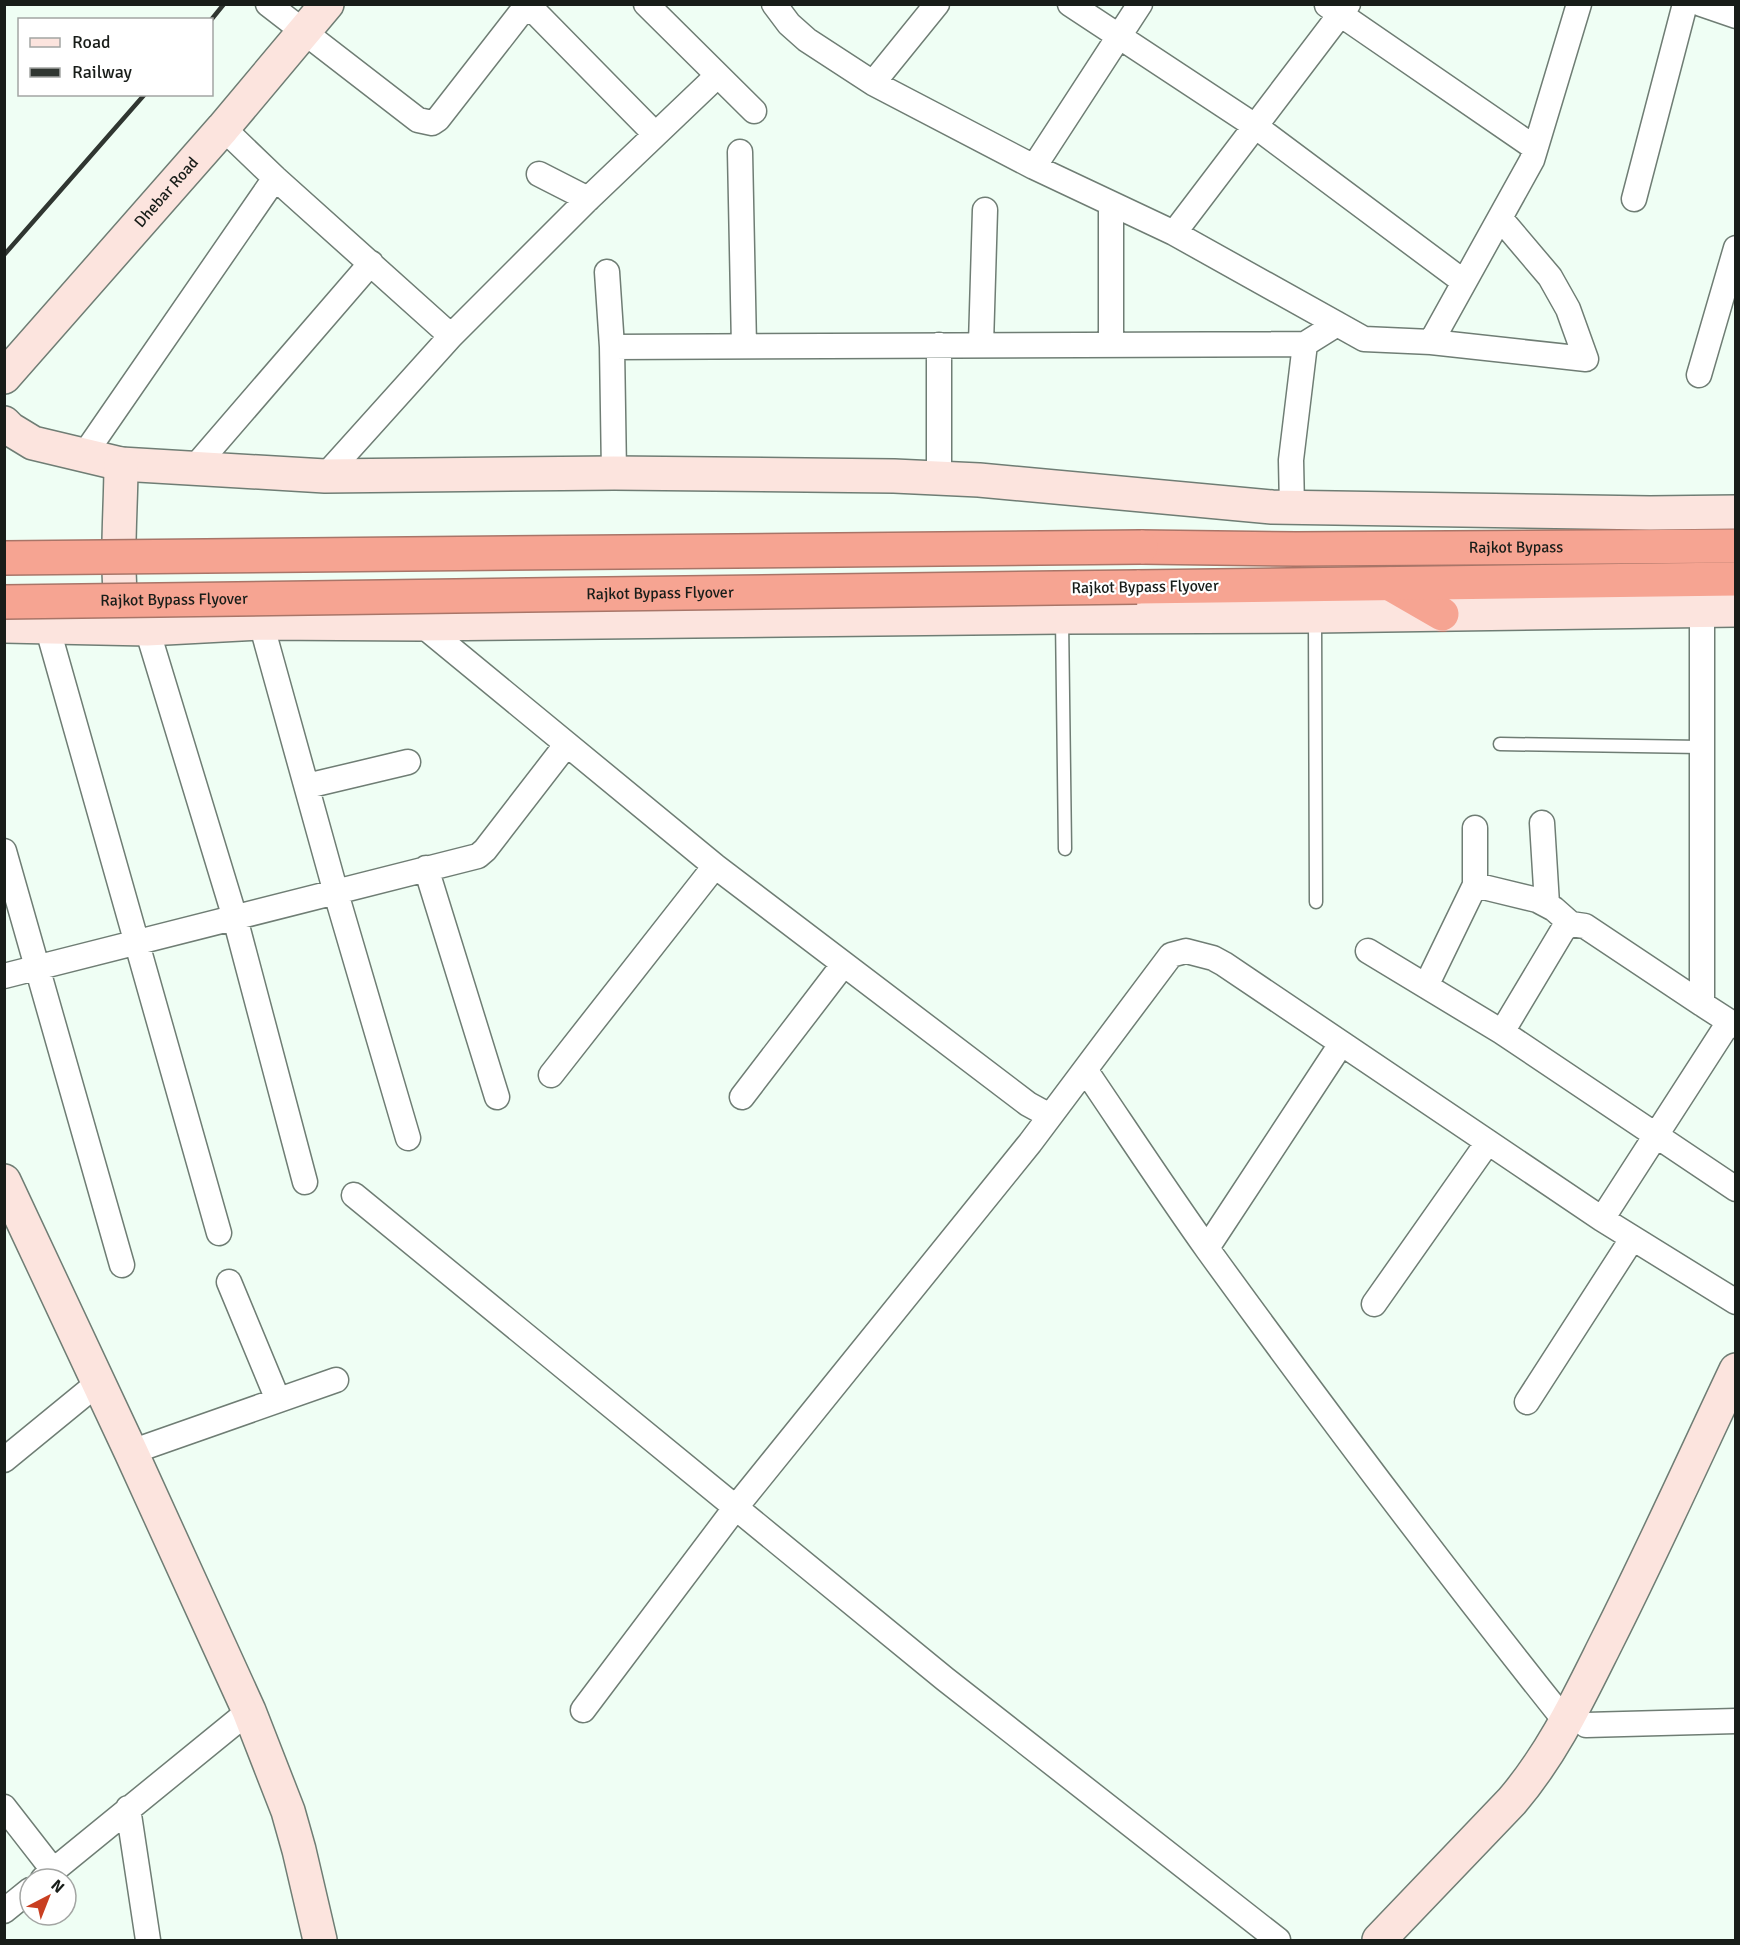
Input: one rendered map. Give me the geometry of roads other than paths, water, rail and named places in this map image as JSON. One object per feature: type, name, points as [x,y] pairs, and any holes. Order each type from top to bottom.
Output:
[{"type":"highway","name":"Rajkot Bypass","points":[[1296,549],[1736,546]]},
{"type":"highway","points":[[4,558],[1141,547],[1296,549]]},
{"type":"highway","points":[[1315,601],[1390,584],[1736,579]]},
{"type":"highway","points":[[1390,584],[1442,614]]},
{"type":"highway","name":"Rajkot Bypass Flyover","points":[[4,602],[1137,587],[1315,601]]},
{"type":"street","points":[[268,4],[418,120],[432,123],[438,119],[519,15],[528,10],[536,12],[655,134]]},
{"type":"street","name":"Dhebar Road","points":[[4,377],[223,128],[327,4]]},
{"type":"street","points":[[646,4],[754,111]]},
{"type":"street","points":[[774,4],[789,24],[807,40],[873,83],[1034,167],[1174,233],[1364,339],[1431,342],[1586,359],[1568,309],[1550,277],[1500,218]]},
{"type":"street","points":[[873,83],[937,4]]},
{"type":"street","points":[[1070,4],[1118,38],[1255,126],[1464,282]]},
{"type":"street","points":[[1034,167],[1140,4]]},
{"type":"street","points":[[1431,342],[1532,160],[1579,4]]},
{"type":"street","points":[[1634,199],[1685,4]]},
{"type":"street","points":[[1701,4],[1736,16]]},
{"type":"street","points":[[1174,233],[1255,126],[1338,8],[1535,148]]},
{"type":"street","points":[[325,476],[451,336],[588,199],[717,76]]},
{"type":"street","points":[[223,128],[275,178],[451,336]]},
{"type":"street","points":[[740,152],[744,346]]},
{"type":"street","points":[[539,174],[588,199]]},
{"type":"street","points":[[84,455],[275,178]]},
{"type":"street","points":[[1110,344],[1111,204]]},
{"type":"street","points":[[981,345],[985,210]]},
{"type":"street","points":[[1699,375],[1736,248]]},
{"type":"street","points":[[194,468],[371,263]]},
{"type":"street","points":[[607,272],[612,347],[614,473]]},
{"type":"street","points":[[612,347],[1305,344],[1336,324]]},
{"type":"street","points":[[1296,549],[1291,460],[1305,344]]},
{"type":"street","points":[[939,345],[939,478]]},
{"type":"street","points":[[4,423],[33,443],[122,464],[325,476],[614,473],[939,478],[1292,508],[1736,512]]},
{"type":"street","points":[[122,464],[119,573],[122,613],[136,628],[235,918],[305,1182]]},
{"type":"street","points":[[4,626],[136,628],[261,623],[421,624],[1062,617],[1315,601],[1442,614],[1736,610]]},
{"type":"street","points":[[1702,610],[1702,1004]]},
{"type":"street","points":[[261,623],[336,893],[408,1138]]},
{"type":"street","points":[[421,624],[715,866],[1028,1104],[1050,1116]]},
{"type":"street","points":[[47,626],[219,1233]]},
{"type":"street","points":[[4,976],[470,858],[485,850],[566,745]]},
{"type":"street","points":[[307,786],[408,762]]},
{"type":"street","points":[[1542,824],[1547,904]]},
{"type":"street","points":[[1426,986],[1475,885],[1475,828]]},
{"type":"street","points":[[4,851],[122,1265]]},
{"type":"street","points":[[551,1075],[715,866]]},
{"type":"street","points":[[426,868],[497,1097]]},
{"type":"street","points":[[1475,885],[1547,904],[1571,924],[1585,926],[1732,1024],[1602,1219]]},
{"type":"street","points":[[1502,1032],[1563,930],[1571,924]]},
{"type":"street","points":[[583,1710],[736,1507],[1086,1071],[1171,956],[1186,951],[1213,958],[1632,1239],[1736,1302]]},
{"type":"street","points":[[1368,951],[1502,1032],[1736,1189]]},
{"type":"street","points":[[742,1097],[843,965]]},
{"type":"street","points":[[1207,1248],[1341,1044]]},
{"type":"street","points":[[1086,1071],[1207,1248],[1446,1570],[1576,1724]]},
{"type":"street","points":[[1374,1304],[1488,1142]]},
{"type":"street","points":[[8,1194],[132,1452],[249,1711],[288,1811],[302,1860],[320,1941]]},
{"type":"street","points":[[354,1195],[945,1679],[1278,1941]]},
{"type":"street","points":[[1527,1402],[1632,1239]]},
{"type":"street","points":[[229,1282],[278,1400]]},
{"type":"street","points":[[1405,1941],[1543,1796],[1572,1752],[1576,1724],[1629,1597],[1736,1370]]},
{"type":"street","points":[[132,1452],[336,1380]]},
{"type":"street","points":[[4,1460],[98,1383]]},
{"type":"street","points":[[1379,1941],[1512,1801],[1530,1781],[1547,1755],[1576,1724],[1736,1419]]},
{"type":"street","points":[[58,1867],[249,1711]]},
{"type":"street","points":[[1576,1724],[1736,1721]]},
{"type":"street","points":[[4,1807],[43,1867]]},
{"type":"street","points":[[128,1808],[148,1941]]},
{"type":"street","points":[[4,1911],[18,1900]]},
{"type":"lane","points":[[1315,601],[1316,902]]},
{"type":"lane","points":[[1062,617],[1065,849]]},
{"type":"lane","points":[[1500,744],[1701,747]]},
{"type":"railway","points":[[213,18],[224,4]]},
{"type":"railway","points":[[4,255],[143,96]]}]
